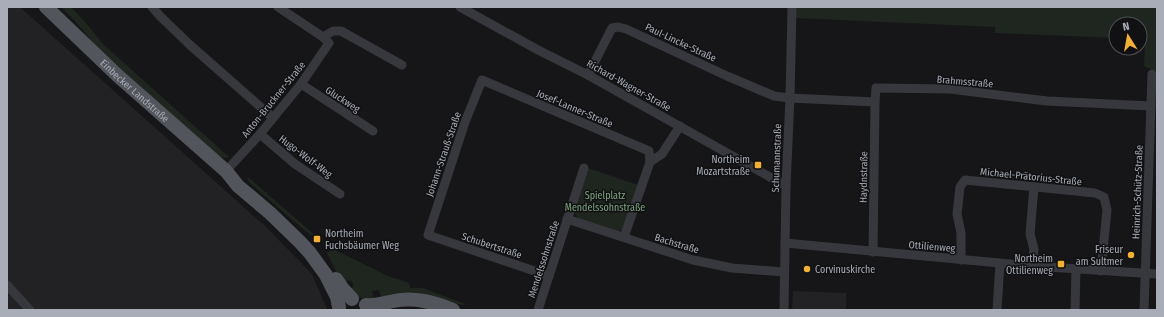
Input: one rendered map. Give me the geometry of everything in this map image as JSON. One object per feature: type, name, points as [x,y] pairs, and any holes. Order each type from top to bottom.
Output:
[{"type":"main road","name":"Einbecker Landstraße","points":[[46,7],[118,75],[226,171],[238,186],[270,213],[300,242],[326,275],[337,296],[338,308]]},
{"type":"main road","name":"Einbecker Landstraße","points":[[226,171],[243,180],[306,236],[327,263],[342,288],[352,299]]},
{"type":"main road","points":[[338,308],[345,302],[352,299],[360,300],[367,308],[393,301],[416,299],[453,310]]},
{"type":"main road","points":[[386,310],[411,304],[423,304],[446,310]]},
{"type":"street","points":[[152,7],[190,45],[273,118]]},
{"type":"street","points":[[278,7],[323,37],[333,31],[341,30],[402,65]]},
{"type":"street","name":"Richard-Wagner-Straße","points":[[460,7],[538,50],[588,75],[786,186]]},
{"type":"street","name":"Schumannstraße","points":[[784,310],[786,186],[792,7]]},
{"type":"street","name":"Paul-Lincke-Straße","points":[[588,75],[612,28],[618,27],[626,29],[774,96],[790,98]]},
{"type":"street","name":"Anton-Bruckner-Straße","points":[[226,171],[260,134],[301,84],[329,43],[323,37]]},
{"type":"street","name":"Heinrich-Schütz-Straße","points":[[1144,310],[1152,74]]},
{"type":"street","name":"Josef-Lanner-Straße","points":[[482,80],[649,151],[650,162]]},
{"type":"street","name":"Johann-Strauß-Straße","points":[[428,235],[465,122],[482,80]]},
{"type":"street","name":"Gluckweg","points":[[301,84],[373,131]]},
{"type":"street","name":"Brahmsstraße","points":[[875,102],[876,88],[884,88],[950,89],[1048,101],[1151,106]]},
{"type":"street","points":[[790,98],[875,102]]},
{"type":"street","name":"Haydnstraße","points":[[873,252],[875,102]]},
{"type":"street","points":[[624,237],[650,162],[662,154],[680,126]]},
{"type":"street","name":"Hugo-Wolf-Weg","points":[[260,134],[295,164],[340,194]]},
{"type":"street","name":"Mendelssohnstraße","points":[[538,310],[584,168]]},
{"type":"street","name":"Michael-Prätorius-Straße","points":[[961,260],[961,233],[958,214],[960,187],[965,180],[1095,193],[1104,197],[1107,210],[1101,271]]},
{"type":"street","points":[[1032,266],[1034,249],[1030,234],[1034,188]]},
{"type":"street","name":"Bachstraße","points":[[567,219],[693,260],[726,267],[784,272]]},
{"type":"street","name":"Schubertstraße","points":[[428,235],[549,276]]},
{"type":"street","name":"Ottilienweg","points":[[785,243],[1032,266],[1157,274]]},
{"type":"street","points":[[997,310],[1000,263]]},
{"type":"street","points":[[1075,310],[1076,269]]},
{"type":"street","points":[[7,284],[30,310]]},
{"type":"shaded area","points":[[7,7],[20,7],[266,227],[312,274],[327,309],[7,310]]},
{"type":"shaded area","points":[[793,291],[846,293],[846,310],[792,310]]},
{"type":"green space","points":[[61,7],[71,7],[104,45],[229,157],[224,158],[219,156],[136,86],[96,46]]},
{"type":"green space","points":[[796,7],[1157,7],[1157,72],[1144,66],[1144,56],[1148,56],[1148,16],[1108,16],[1108,38],[995,33],[995,27],[795,18]]},
{"type":"green space","name":"Spielplatz Mendelssohnstraße","points":[[588,168],[638,185],[624,229],[617,232],[579,220],[574,212]]},
{"type":"green space","points":[[249,178],[317,237],[316,239],[250,183],[247,179]]},
{"type":"green space","points":[[333,249],[388,276],[409,283],[410,288],[423,288],[465,305],[452,303],[382,301],[379,290],[372,291],[374,302],[360,297],[346,290],[353,287],[353,283],[350,280],[342,283],[327,253]]},
{"type":"place","name":"Northeim Mozartstraße","points":[[758,165]]},
{"type":"place","name":"Northeim Fuchsbäumer Weg","points":[[317,239]]},
{"type":"place","name":"Friseur am Sultmer","points":[[1131,255]]},
{"type":"place","name":"Northeim Ottilienweg","points":[[1061,264]]},
{"type":"place","name":"Corvinuskirche","points":[[807,269]]}]
